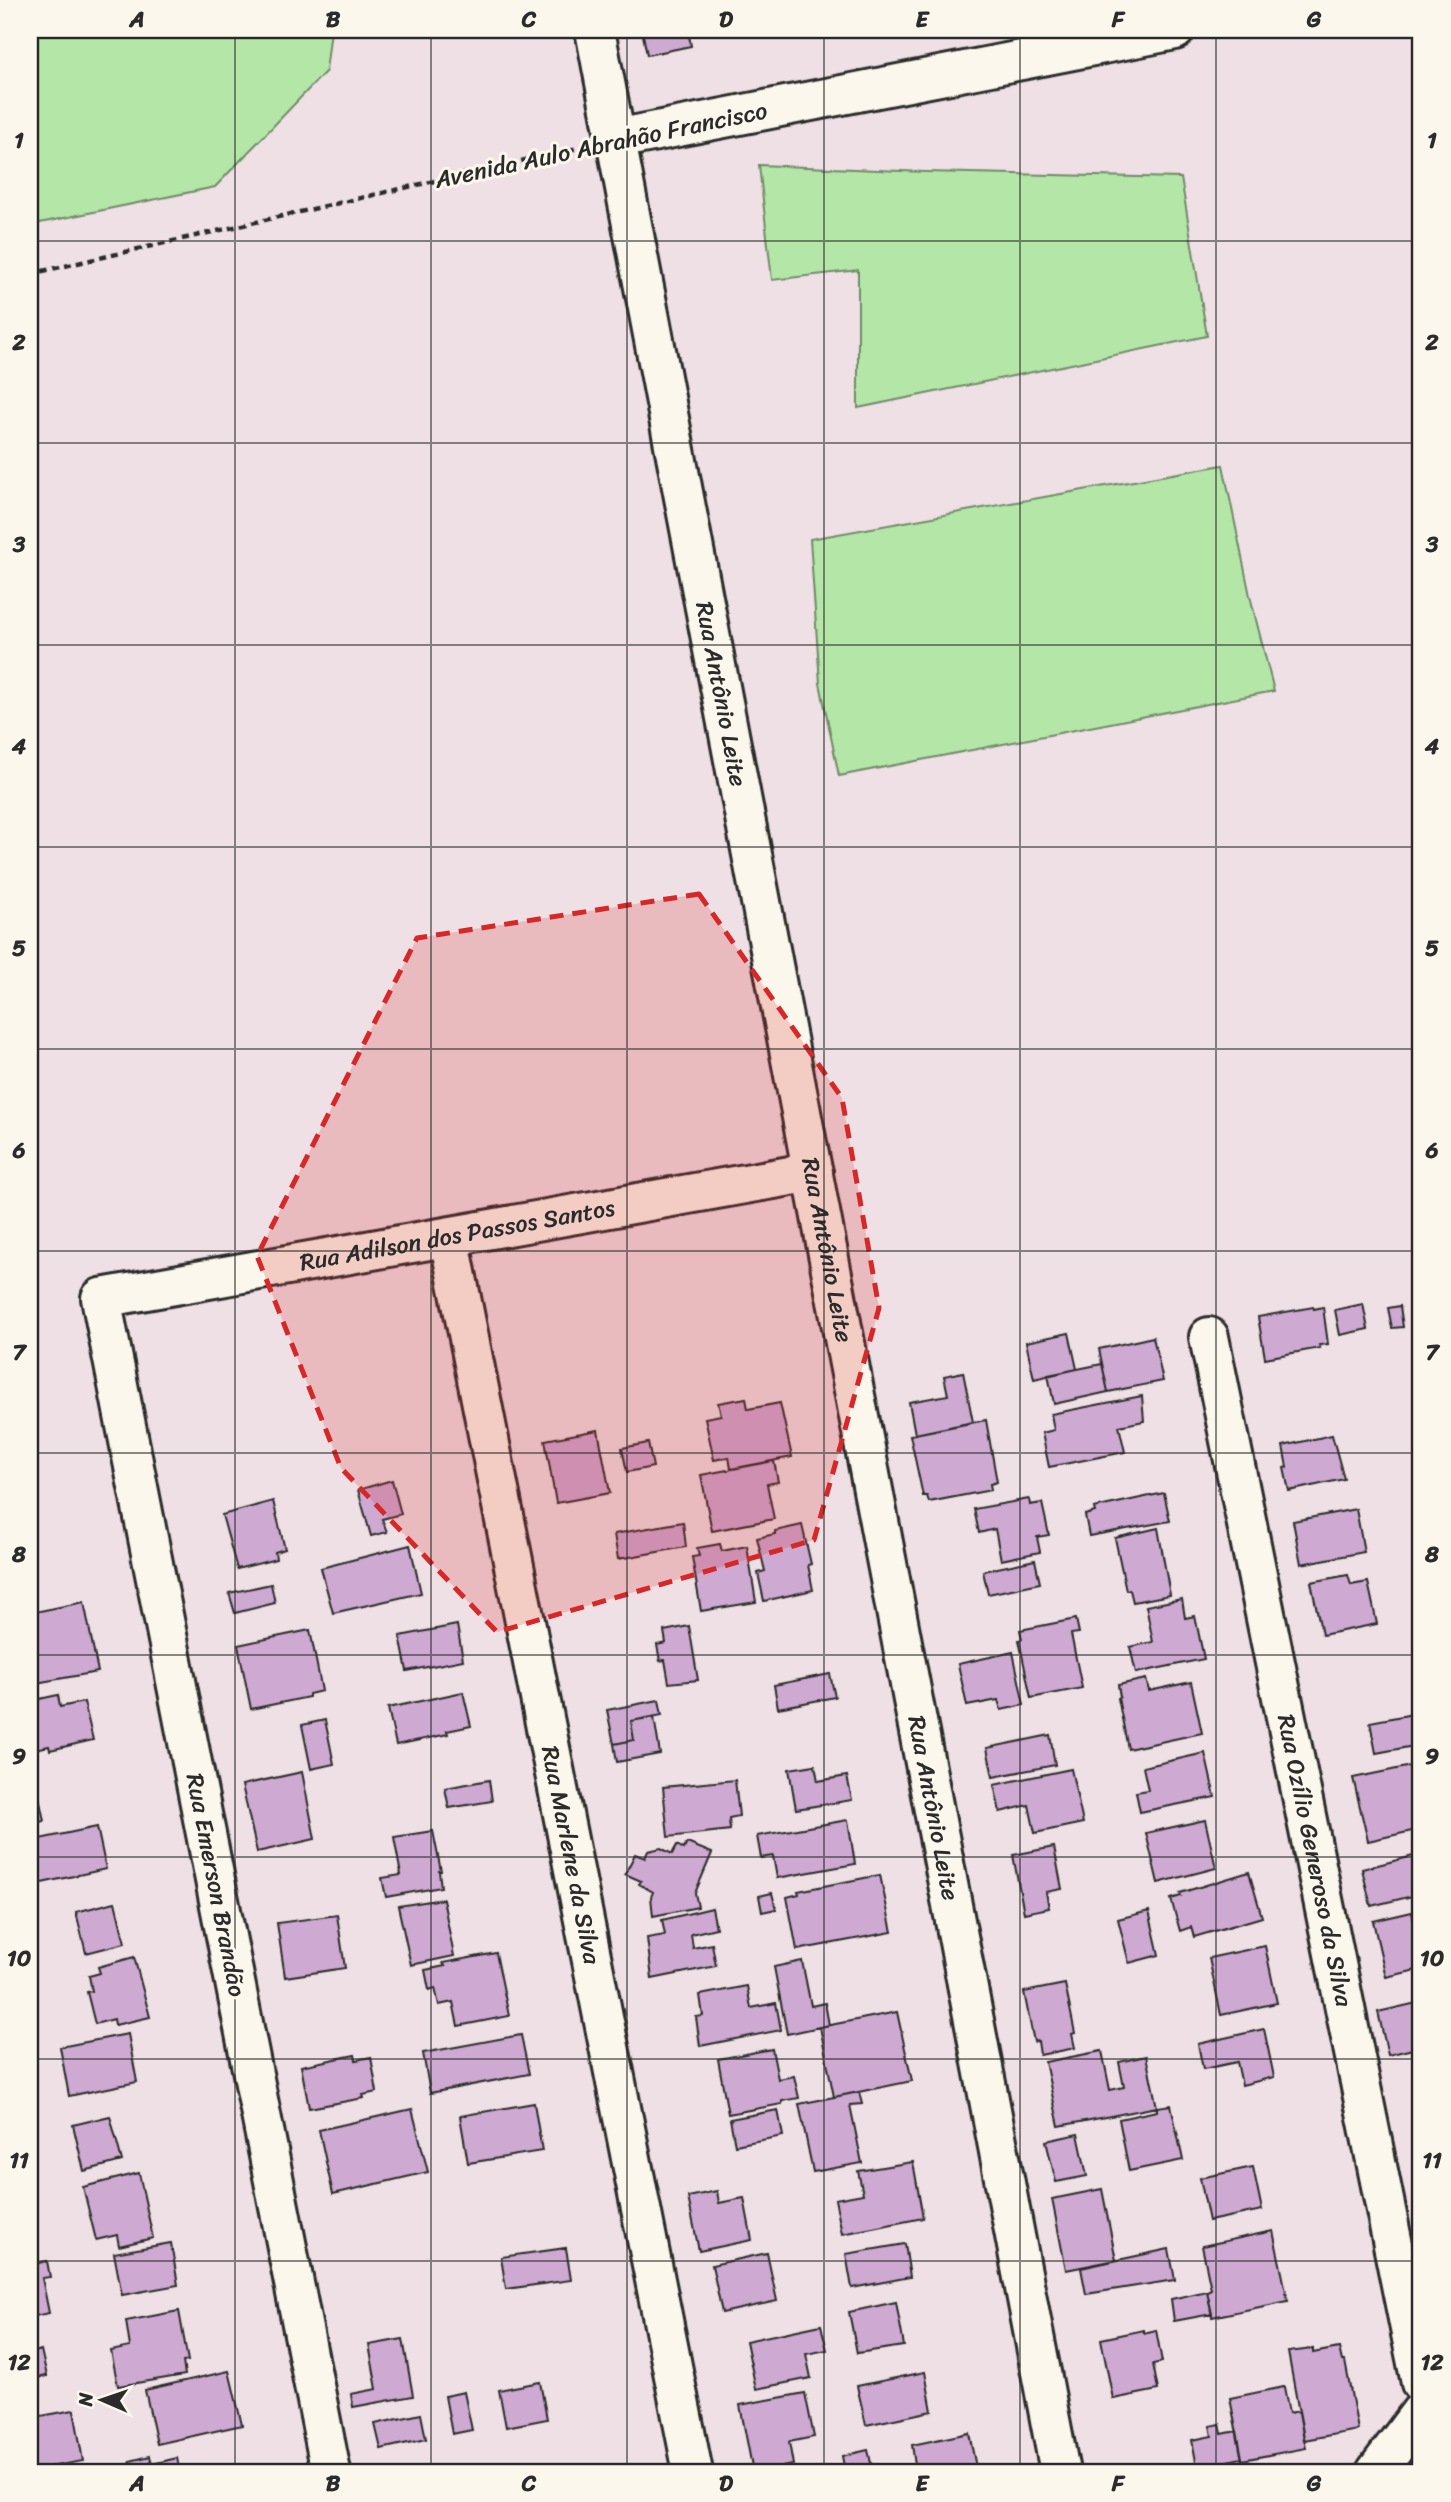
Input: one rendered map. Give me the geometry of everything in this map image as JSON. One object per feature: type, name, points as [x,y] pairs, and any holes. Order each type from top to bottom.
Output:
[{"type":"street","name":"Rua Antônio Leite","points":[[595,30],[1060,2472]]},
{"type":"street","name":"Avenida Aulo Abrahão Francisco","points":[[616,139],[1175,30]]},
{"type":"street","name":"Rua Adilson dos Passos Santos","points":[[101,1298],[813,1172]]},
{"type":"street","name":"Rua Marlene da Silva","points":[[449,1237],[693,2472]]},
{"type":"street","name":"Rua Emerson Brandão","points":[[101,1298],[331,2472]]},
{"type":"street","name":"Rua Ozílio Generoso da Silva","points":[[1209,1337],[1421,2383]]},
{"type":"street","points":[[1376,2472],[1421,2412]]},
{"type":"path","name":"Avenida Aulo Abrahão Francisco","points":[[30,274],[616,139]]},
{"type":"highlighted area","points":[[699,894],[842,1098],[879,1308],[814,1540],[497,1632],[341,1468],[257,1256],[417,938]]},
{"type":"green space","points":[[30,30],[331,30],[326,71],[215,187],[30,225]]},
{"type":"green space","points":[[759,165],[1181,178],[1207,336],[858,408],[858,270],[772,280]]},
{"type":"green space","points":[[1223,465],[1250,596],[1274,691],[839,776],[820,683],[810,539]]},
{"type":"building","points":[[642,30],[688,30],[691,46],[647,55]]},
{"type":"building","points":[[1363,1304],[1368,1329],[1340,1335],[1335,1310]]},
{"type":"building","points":[[1400,1306],[1403,1327],[1392,1328],[1388,1308]]},
{"type":"building","points":[[1323,1307],[1328,1344],[1319,1345],[1320,1348],[1265,1358],[1258,1317]]},
{"type":"building","points":[[1069,1333],[1077,1369],[1034,1379],[1026,1342]]},
{"type":"building","points":[[1153,1337],[1163,1381],[1108,1392],[1099,1349]]},
{"type":"building","points":[[1102,1364],[1108,1392],[1054,1404],[1048,1375]]},
{"type":"building","points":[[963,1372],[973,1422],[915,1434],[909,1402],[948,1395],[944,1376]]},
{"type":"building","points":[[1142,1396],[1144,1421],[1119,1426],[1125,1452],[1049,1467],[1042,1433],[1054,1430],[1051,1414]]},
{"type":"building","points":[[746,1398],[748,1409],[780,1403],[792,1457],[731,1469],[729,1457],[714,1460],[705,1418],[721,1415],[718,1403]]},
{"type":"building","points":[[986,1420],[997,1482],[990,1484],[991,1490],[929,1502],[927,1496],[923,1496],[910,1435]]},
{"type":"building","points":[[598,1430],[610,1493],[556,1503],[545,1440]]},
{"type":"building","points":[[1332,1435],[1344,1479],[1289,1491],[1283,1446]]},
{"type":"building","points":[[648,1443],[653,1467],[627,1472],[622,1448]]},
{"type":"building","points":[[774,1461],[778,1482],[767,1484],[774,1519],[712,1531],[701,1475]]},
{"type":"building","points":[[392,1480],[401,1514],[382,1519],[387,1532],[371,1536],[358,1490]]},
{"type":"building","points":[[1164,1493],[1170,1521],[1089,1536],[1085,1515],[1095,1512],[1094,1508]]},
{"type":"building","points":[[1029,1499],[1030,1505],[1042,1503],[1049,1535],[1037,1537],[1040,1552],[1001,1560],[995,1529],[979,1533],[974,1509]]},
{"type":"building","points":[[273,1501],[285,1549],[275,1552],[276,1559],[237,1569],[222,1515]]},
{"type":"building","points":[[1356,1509],[1364,1552],[1301,1564],[1293,1521]]},
{"type":"building","points":[[683,1522],[686,1547],[618,1559],[614,1534]]},
{"type":"building","points":[[802,1525],[811,1564],[808,1565],[813,1590],[764,1601],[758,1573],[765,1571],[757,1538]]},
{"type":"building","points":[[1158,1528],[1170,1595],[1133,1602],[1130,1590],[1126,1590],[1115,1538]]},
{"type":"building","points":[[720,1544],[722,1551],[747,1546],[756,1602],[701,1611],[692,1557],[699,1556],[697,1548]]},
{"type":"building","points":[[410,1545],[421,1593],[333,1613],[321,1568]]},
{"type":"building","points":[[1035,1560],[1040,1583],[988,1594],[983,1571]]},
{"type":"building","points":[[1348,1575],[1351,1585],[1368,1582],[1377,1624],[1322,1635],[1311,1582]]},
{"type":"building","points":[[271,1584],[275,1603],[235,1613],[229,1593]]},
{"type":"building","points":[[1182,1599],[1185,1618],[1195,1616],[1204,1659],[1136,1673],[1130,1647],[1153,1642],[1146,1606]]},
{"type":"building","points":[[84,1602],[98,1672],[30,1684],[30,1613]]},
{"type":"building","points":[[1076,1619],[1079,1633],[1071,1634],[1082,1688],[1031,1698],[1019,1640],[1022,1639],[1020,1630]]},
{"type":"building","points":[[457,1625],[463,1660],[407,1671],[400,1636]]},
{"type":"building","points":[[689,1626],[698,1680],[669,1683],[665,1660],[660,1661],[657,1645],[666,1643],[664,1631]]},
{"type":"building","points":[[310,1630],[322,1691],[309,1694],[309,1697],[251,1709],[238,1645]]},
{"type":"building","points":[[1013,1652],[1024,1705],[1001,1710],[998,1700],[967,1706],[958,1664]]},
{"type":"building","points":[[830,1674],[835,1697],[778,1708],[774,1685]]},
{"type":"building","points":[[1146,1679],[1149,1691],[1191,1682],[1202,1733],[1128,1749],[1118,1685]]},
{"type":"building","points":[[463,1692],[471,1726],[447,1731],[448,1734],[396,1745],[388,1708]]},
{"type":"building","points":[[58,1695],[60,1707],[84,1702],[93,1740],[50,1750],[49,1746],[35,1749],[30,1723],[30,1701]]},
{"type":"building","points":[[659,1700],[662,1715],[631,1721],[634,1740],[614,1744],[607,1710]]},
{"type":"building","points":[[1413,1714],[1416,1730],[1421,1728],[1421,1753],[1415,1754],[1414,1746],[1376,1753],[1370,1722]]},
{"type":"building","points":[[654,1717],[660,1754],[617,1762],[614,1744],[634,1740],[631,1721]]},
{"type":"building","points":[[325,1720],[334,1764],[311,1769],[302,1725]]},
{"type":"building","points":[[1050,1735],[1055,1765],[993,1777],[987,1748]]},
{"type":"building","points":[[1205,1753],[1215,1797],[1140,1812],[1136,1792],[1148,1790],[1143,1767]]},
{"type":"building","points":[[32,1763],[44,1821],[30,1824],[30,1764]]},
{"type":"building","points":[[1421,1764],[1421,1829],[1368,1841],[1353,1778]]},
{"type":"building","points":[[815,1765],[818,1781],[847,1776],[852,1800],[796,1809],[789,1769]]},
{"type":"building","points":[[1071,1769],[1083,1823],[1035,1833],[1029,1805],[1000,1812],[994,1785]]},
{"type":"building","points":[[302,1772],[315,1839],[257,1852],[242,1785]]},
{"type":"building","points":[[489,1780],[492,1801],[449,1808],[445,1788]]},
{"type":"building","points":[[735,1780],[739,1816],[729,1818],[730,1830],[668,1837],[663,1787]]},
{"type":"building","points":[[848,1820],[855,1864],[777,1878],[773,1856],[761,1858],[757,1836]]},
{"type":"building","points":[[1205,1820],[1216,1868],[1158,1883],[1146,1833]]},
{"type":"building","points":[[97,1827],[106,1869],[37,1884],[30,1841]]},
{"type":"building","points":[[433,1831],[441,1871],[441,1887],[386,1897],[382,1878],[401,1875],[394,1837]]},
{"type":"building","points":[[687,1843],[712,1853],[695,1893],[698,1907],[653,1916],[653,1892],[639,1884],[641,1881],[625,1874],[635,1854],[645,1858],[648,1851],[661,1848],[672,1854],[677,1845],[684,1849]]},
{"type":"building","points":[[1054,1847],[1062,1889],[1046,1892],[1049,1908],[1024,1913],[1013,1855]]},
{"type":"building","points":[[1421,1854],[1421,1894],[1371,1906],[1362,1869]]},
{"type":"building","points":[[1249,1872],[1262,1917],[1194,1937],[1191,1927],[1180,1931],[1171,1899],[1181,1896],[1180,1893]]},
{"type":"building","points":[[880,1875],[892,1932],[797,1950],[787,1897],[799,1894],[798,1891]]},
{"type":"building","points":[[772,1893],[776,1909],[762,1912],[759,1896]]},
{"type":"building","points":[[443,1899],[454,1956],[411,1965],[398,1906]]},
{"type":"building","points":[[115,1902],[125,1943],[86,1953],[76,1912]]},
{"type":"building","points":[[712,1908],[716,1928],[691,1934],[693,1948],[712,1944],[716,1966],[652,1979],[647,1938],[665,1935],[662,1920]]},
{"type":"building","points":[[1149,1911],[1159,1955],[1129,1963],[1118,1919]]},
{"type":"building","points":[[1412,1912],[1421,1952],[1421,1969],[1386,1977],[1373,1921]]},
{"type":"building","points":[[337,1915],[345,1968],[285,1977],[277,1923]]},
{"type":"building","points":[[1265,1946],[1277,2003],[1221,2015],[1209,1958]]},
{"type":"building","points":[[496,1953],[509,2016],[458,2026],[453,2002],[439,2005],[435,1988],[429,1990],[425,1970],[445,1966],[443,1963]]},
{"type":"building","points":[[134,1957],[150,2017],[115,2025],[114,2019],[95,2024],[87,1992],[92,1991],[89,1976],[100,1973],[98,1967]]},
{"type":"building","points":[[802,1961],[811,2006],[825,2003],[829,2025],[787,2034],[774,1967]]},
{"type":"building","points":[[1065,1984],[1075,2033],[1072,2034],[1075,2048],[1040,2055],[1038,2041],[1034,2042],[1024,1992]]},
{"type":"building","points":[[747,1986],[751,2008],[776,2003],[781,2030],[700,2046],[696,2017],[703,2016],[700,1995]]},
{"type":"building","points":[[1421,2002],[1421,2047],[1388,2055],[1378,2012]]},
{"type":"building","points":[[897,2012],[912,2081],[834,2097],[820,2027]]},
{"type":"building","points":[[1264,2029],[1274,2077],[1242,2085],[1237,2062],[1203,2069],[1198,2044]]},
{"type":"building","points":[[128,2034],[137,2082],[69,2096],[60,2047]]},
{"type":"building","points":[[521,2035],[529,2074],[430,2093],[423,2053]]},
{"type":"building","points":[[772,2049],[778,2079],[794,2076],[799,2098],[782,2101],[782,2104],[728,2114],[718,2059]]},
{"type":"building","points":[[1102,2051],[1110,2090],[1124,2087],[1119,2062],[1146,2056],[1157,2107],[1059,2126],[1045,2062]]},
{"type":"building","points":[[355,2055],[356,2060],[371,2057],[377,2092],[363,2095],[364,2098],[309,2108],[301,2066]]},
{"type":"building","points":[[859,2092],[862,2104],[850,2105],[862,2163],[813,2172],[799,2104]]},
{"type":"building","points":[[534,2103],[542,2151],[468,2163],[460,2116]]},
{"type":"building","points":[[1171,2105],[1183,2160],[1129,2171],[1119,2119],[1157,2111],[1157,2107]]},
{"type":"building","points":[[412,2109],[428,2172],[333,2194],[319,2130]]},
{"type":"building","points":[[778,2110],[783,2136],[735,2145],[730,2119]]},
{"type":"building","points":[[110,2116],[122,2161],[84,2171],[73,2125]]},
{"type":"building","points":[[1078,2134],[1087,2176],[1056,2182],[1046,2141]]},
{"type":"building","points":[[913,2162],[923,2218],[842,2234],[835,2199],[863,2194],[858,2171]]},
{"type":"building","points":[[1253,2167],[1262,2210],[1209,2221],[1200,2178]]},
{"type":"building","points":[[139,2173],[153,2238],[119,2246],[117,2235],[96,2240],[83,2187]]},
{"type":"building","points":[[1102,2189],[1116,2260],[1066,2270],[1052,2199]]},
{"type":"building","points":[[717,2191],[719,2203],[744,2198],[752,2240],[699,2251],[688,2197]]},
{"type":"building","points":[[1273,2231],[1288,2301],[1212,2317],[1207,2291],[1211,2289],[1202,2246]]},
{"type":"building","points":[[171,2243],[178,2285],[122,2295],[114,2253]]},
{"type":"building","points":[[905,2244],[910,2277],[852,2288],[846,2254]]},
{"type":"building","points":[[566,2248],[571,2280],[506,2289],[501,2257]]},
{"type":"building","points":[[1169,2249],[1175,2280],[1086,2294],[1081,2268]]},
{"type":"building","points":[[767,2253],[777,2301],[722,2313],[712,2265]]},
{"type":"building","points":[[47,2261],[50,2277],[42,2278],[49,2313],[30,2317],[30,2265]]},
{"type":"building","points":[[1207,2291],[1212,2314],[1174,2321],[1171,2299]]},
{"type":"building","points":[[896,2302],[904,2346],[857,2353],[849,2312]]},
{"type":"building","points":[[179,2311],[188,2361],[183,2362],[185,2375],[118,2386],[111,2351],[130,2347],[126,2321]]},
{"type":"building","points":[[821,2325],[827,2350],[806,2354],[811,2378],[756,2389],[746,2341]]},
{"type":"building","points":[[1144,2330],[1144,2333],[1156,2330],[1162,2362],[1153,2364],[1158,2390],[1113,2399],[1101,2339]]},
{"type":"building","points":[[403,2339],[413,2396],[353,2407],[351,2394],[377,2389],[369,2345]]},
{"type":"building","points":[[1339,2348],[1342,2361],[1345,2361],[1358,2430],[1304,2440],[1288,2352],[1313,2349],[1313,2353]]},
{"type":"building","points":[[41,2350],[47,2376],[32,2379],[35,2395],[30,2396],[30,2353]]},
{"type":"building","points":[[229,2371],[242,2425],[157,2444],[145,2390]]},
{"type":"building","points":[[925,2372],[932,2411],[866,2425],[857,2386]]},
{"type":"building","points":[[540,2382],[547,2419],[506,2427],[499,2390]]},
{"type":"building","points":[[1284,2387],[1289,2413],[1299,2411],[1306,2448],[1242,2460],[1230,2398]]},
{"type":"building","points":[[464,2392],[472,2430],[452,2434],[445,2396]]},
{"type":"building","points":[[805,2393],[814,2437],[789,2442],[793,2465],[753,2472],[740,2405]]},
{"type":"building","points":[[74,2410],[83,2461],[49,2467],[50,2472],[30,2472],[30,2418]]},
{"type":"building","points":[[421,2414],[426,2439],[381,2449],[375,2424]]},
{"type":"building","points":[[1220,2424],[1222,2434],[1237,2431],[1242,2458],[1197,2467],[1192,2440],[1212,2436],[1210,2426]]},
{"type":"building","points":[[969,2433],[977,2472],[912,2472],[910,2466],[915,2465],[912,2445]]},
{"type":"building","points":[[868,2450],[873,2472],[845,2472],[842,2456]]},
{"type":"building","points":[[150,2456],[152,2464],[177,2458],[180,2472],[132,2472],[130,2461]]}]
